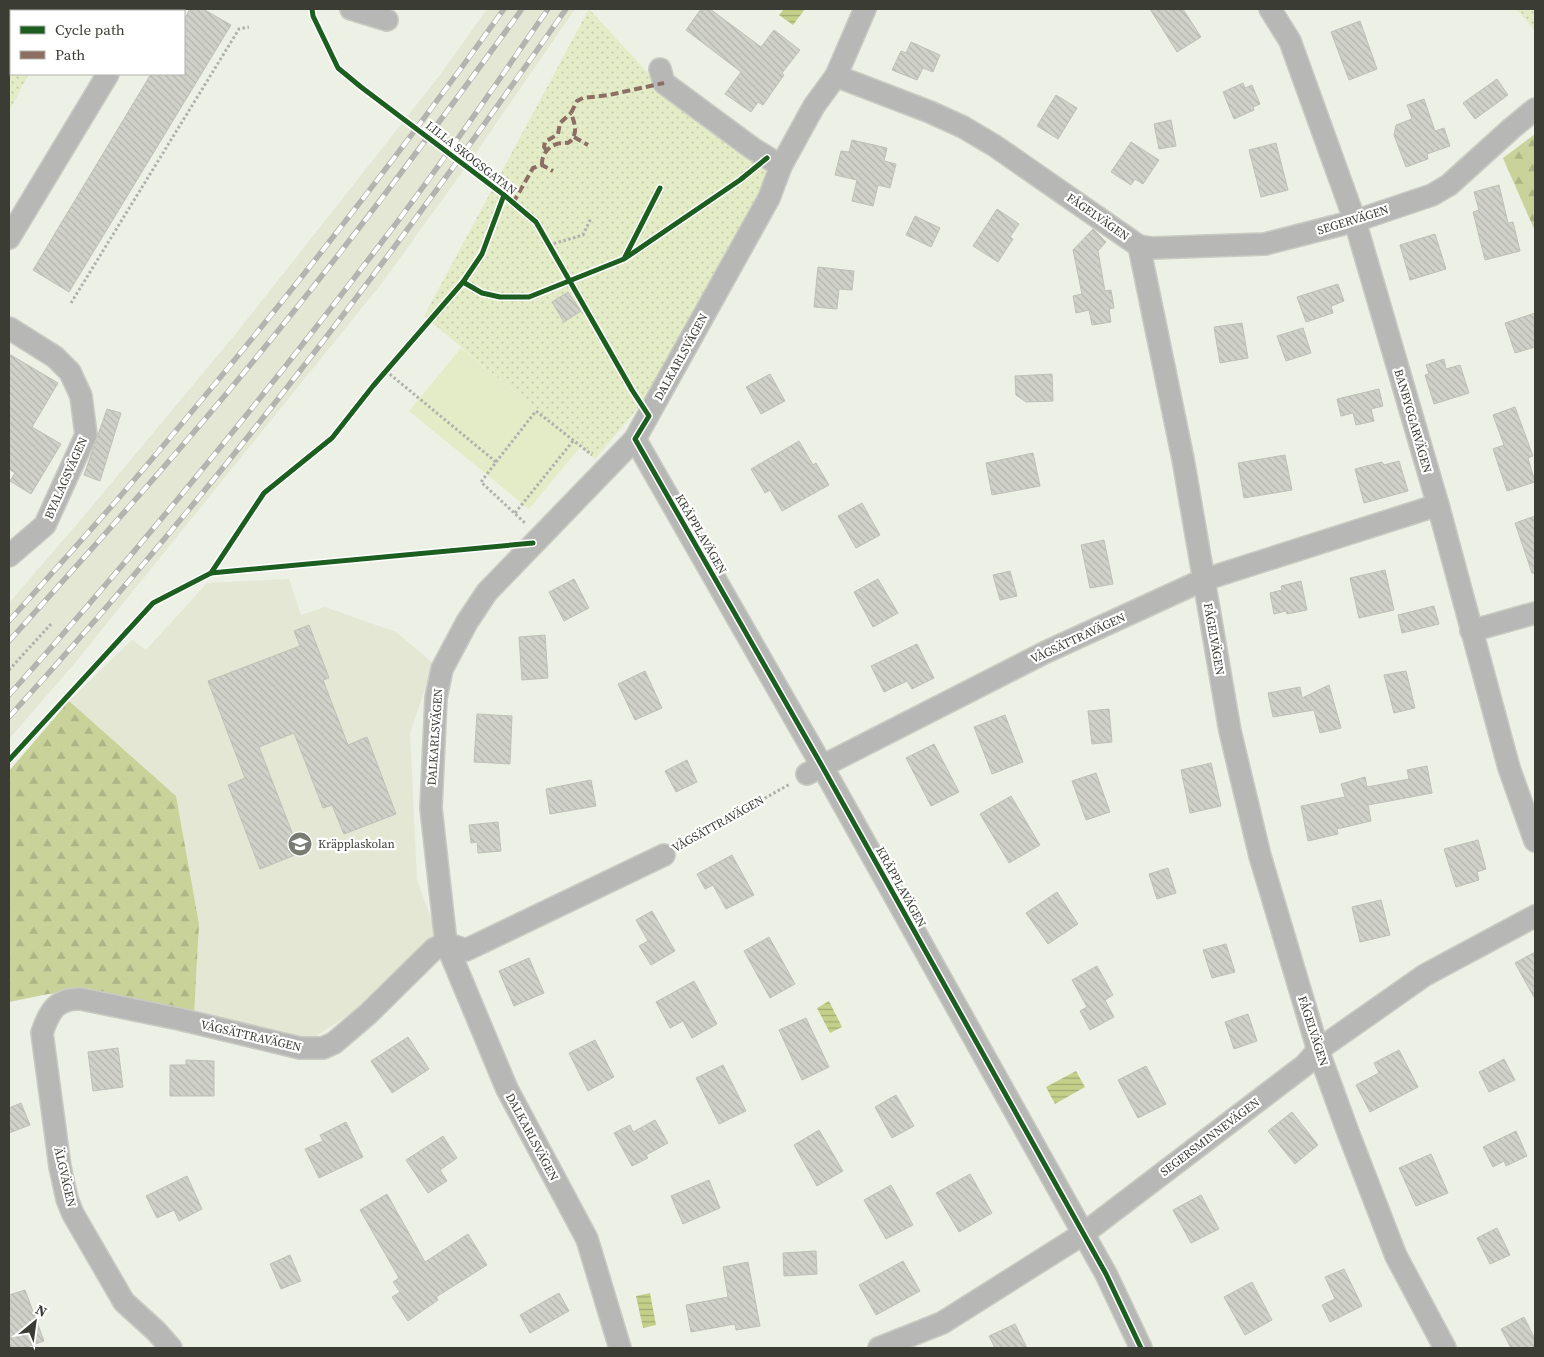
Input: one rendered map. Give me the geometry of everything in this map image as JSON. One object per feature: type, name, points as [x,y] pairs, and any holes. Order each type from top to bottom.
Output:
[{"type":"street","points":[[350,9],[387,20]]},
{"type":"street","name":"DALKARLSVÄGEN","points":[[620,1348],[587,1239],[507,1090],[446,942],[431,808],[436,698],[442,669],[487,592],[635,439],[769,198],[782,166],[814,106],[836,76],[865,9]]},
{"type":"street","name":"BANBYGGARVÄGEN","points":[[1270,9],[1290,41],[1355,221],[1438,505],[1509,768],[1535,841]]},
{"type":"street","points":[[660,69],[664,83],[752,148],[782,166]]},
{"type":"street","points":[[9,238],[107,75]]},
{"type":"street","name":"FÅGELVÄGEN","points":[[836,76],[930,112],[963,127],[995,146],[1139,246],[1183,459],[1231,737],[1260,856],[1318,1050],[1348,1132],[1396,1256],[1445,1348]]},
{"type":"street","name":"SEGERVÄGEN","points":[[1139,246],[1152,248],[1266,244],[1355,221],[1432,194],[1449,184],[1535,109]]},
{"type":"street","name":"BYALAGSVÄGEN","points":[[9,328],[55,357],[70,372],[80,396],[86,435],[45,525],[9,556]]},
{"type":"street","name":"KRÄPPLAVÄGEN","points":[[635,439],[815,770],[1106,1274],[1141,1348]]},
{"type":"street","name":"VÅGSÄTTRAVÄGEN","points":[[815,770],[1046,652],[1203,580],[1438,505]]},
{"type":"street","points":[[1471,631],[1535,614]]},
{"type":"street","name":"VÅGSÄTTRAVÄGEN","points":[[55,1007],[70,998],[81,999],[179,1019],[300,1048],[323,1048],[334,1043],[368,1014],[434,949],[446,942],[466,950],[664,855]]},
{"type":"street","name":"SEGERSMINNEVÄGEN","points":[[879,1348],[942,1323],[1083,1234],[1305,1065],[1318,1050],[1425,975],[1535,916]]},
{"type":"street","name":"ÄLGVÄGEN","points":[[55,1007],[47,1019],[42,1033],[60,1167],[73,1214],[124,1302],[156,1331],[170,1348]]},
{"type":"path","points":[[71,303],[239,29],[249,27]]},
{"type":"path","points":[[549,245],[583,235],[591,218]]},
{"type":"path","points":[[544,237],[553,252]]},
{"type":"path","points":[[380,379],[392,364]]},
{"type":"path","points":[[386,371],[496,462]]},
{"type":"path","points":[[527,524],[481,482],[536,411],[592,455]]},
{"type":"path","points":[[515,513],[573,441]]},
{"type":"path","points":[[9,670],[51,624]]},
{"type":"shaded area","points":[[9,9],[63,9],[10,10],[10,75],[28,75],[9,111]]},
{"type":"shaded area","points":[[487,9],[575,9],[473,157],[382,283],[74,664],[9,739],[9,603],[238,331],[440,75]]},
{"type":"shaded area","points":[[589,9],[649,74],[696,119],[772,173],[643,402],[595,459],[424,316]]},
{"type":"shaded area","points":[[784,9],[805,9],[793,25],[779,15]]},
{"type":"shaded area","points":[[1516,9],[1535,9],[1535,31]]},
{"type":"shaded area","points":[[461,348],[581,446],[529,509],[409,411]]},
{"type":"shaded area","name":"Kräpplaskolan","points":[[289,579],[301,615],[325,607],[396,632],[434,664],[410,733],[417,880],[437,934],[361,1007],[313,1038],[194,1016],[199,924],[176,796],[69,701],[132,640],[146,650],[207,583]]},
{"type":"shaded area","points":[[829,1001],[842,1027],[830,1033],[817,1008]]},
{"type":"shaded area","points":[[1076,1071],[1085,1087],[1055,1104],[1046,1087]]},
{"type":"shaded area","points":[[650,1293],[656,1325],[643,1328],[636,1296]]},
{"type":"green space","points":[[1535,134],[1535,231],[1503,158]]},
{"type":"green space","points":[[69,701],[176,796],[199,924],[194,1016],[80,992],[48,994],[9,1002],[9,771]]},
{"type":"building","points":[[190,9],[203,9],[231,25],[69,292],[33,270],[150,75],[185,75],[185,18]]},
{"type":"building","points":[[701,9],[710,9],[761,47],[774,30],[800,50],[782,73],[784,75],[763,105],[758,102],[751,112],[725,94],[741,72],[686,30]]},
{"type":"building","points":[[1150,9],[1183,9],[1201,37],[1177,52]]},
{"type":"building","points":[[1360,21],[1377,69],[1349,80],[1331,32]]},
{"type":"building","points":[[911,42],[940,55],[933,72],[923,68],[917,80],[892,70],[901,51],[906,53]]},
{"type":"building","points":[[1497,79],[1508,95],[1475,119],[1463,103]]},
{"type":"building","points":[[1243,83],[1245,88],[1252,85],[1260,104],[1253,107],[1254,110],[1234,119],[1223,92]]},
{"type":"building","points":[[1056,95],[1077,108],[1058,139],[1037,126]]},
{"type":"building","points":[[1424,99],[1435,131],[1444,128],[1450,146],[1427,154],[1428,159],[1406,167],[1394,135],[1396,125],[1412,119],[1407,105]]},
{"type":"building","points":[[1171,120],[1176,146],[1159,149],[1154,124]]},
{"type":"building","points":[[852,140],[887,148],[884,161],[896,164],[890,188],[878,185],[873,206],[852,201],[857,180],[835,175],[841,151],[849,152]]},
{"type":"building","points":[[1131,142],[1159,160],[1143,184],[1135,179],[1131,185],[1111,172]]},
{"type":"building","points":[[1276,143],[1288,190],[1261,197],[1249,150]]},
{"type":"building","points":[[1499,185],[1508,223],[1513,222],[1520,251],[1485,260],[1473,212],[1479,210],[1474,192]]},
{"type":"building","points":[[997,209],[1019,224],[1010,237],[1013,239],[998,262],[973,246]]},
{"type":"building","points":[[915,216],[940,228],[931,247],[906,235]]},
{"type":"building","points":[[1093,229],[1106,242],[1098,251],[1105,291],[1111,290],[1114,308],[1109,309],[1111,322],[1092,325],[1089,310],[1076,313],[1073,296],[1082,294],[1073,250]]},
{"type":"building","points":[[1435,234],[1446,269],[1410,280],[1400,245]]},
{"type":"building","points":[[818,267],[854,271],[852,290],[839,289],[837,309],[814,307]]},
{"type":"building","points":[[1338,284],[1344,301],[1331,306],[1333,313],[1306,322],[1297,297]]},
{"type":"building","points":[[568,292],[581,311],[564,322],[552,302]]},
{"type":"building","points":[[1535,313],[1535,347],[1515,353],[1505,323]]},
{"type":"building","points":[[1242,323],[1248,358],[1220,363],[1214,327]]},
{"type":"building","points":[[1303,328],[1311,353],[1286,361],[1277,336]]},
{"type":"building","points":[[9,354],[58,383],[32,427],[61,444],[31,494],[10,481],[15,473],[9,469]]},
{"type":"building","points":[[1444,359],[1446,369],[1460,365],[1469,393],[1434,404],[1425,375],[1429,374],[1426,365]]},
{"type":"building","points":[[770,374],[785,401],[761,414],[746,387]]},
{"type":"building","points":[[1052,374],[1053,401],[1026,402],[1016,395],[1015,376]]},
{"type":"building","points":[[1379,389],[1383,406],[1371,409],[1374,421],[1356,425],[1353,413],[1341,416],[1337,399]]},
{"type":"building","points":[[1515,407],[1533,456],[1528,458],[1535,482],[1507,491],[1493,449],[1504,445],[1493,415]]},
{"type":"building","points":[[107,409],[121,413],[100,481],[84,475]]},
{"type":"building","points":[[799,441],[813,465],[816,463],[829,485],[782,511],[770,490],[765,493],[751,469]]},
{"type":"building","points":[[1033,453],[1040,486],[992,495],[986,463]]},
{"type":"building","points":[[1285,455],[1292,490],[1244,498],[1238,463]]},
{"type":"building","points":[[1399,461],[1408,491],[1364,503],[1355,469],[1382,462],[1384,465]]},
{"type":"building","points":[[862,503],[880,535],[856,548],[838,516]]},
{"type":"building","points":[[1535,516],[1535,573],[1532,573],[1515,523]]},
{"type":"building","points":[[1104,540],[1113,584],[1090,588],[1081,545]]},
{"type":"building","points":[[1385,570],[1394,610],[1359,618],[1350,578]]},
{"type":"building","points":[[1010,571],[1017,596],[1000,600],[993,575]]},
{"type":"building","points":[[574,579],[589,608],[564,621],[549,592]]},
{"type":"building","points":[[878,579],[898,613],[873,627],[854,592]]},
{"type":"building","points":[[1301,581],[1307,610],[1287,614],[1286,611],[1274,614],[1270,593],[1282,590],[1281,586]]},
{"type":"building","points":[[1434,606],[1439,624],[1402,633],[1398,615]]},
{"type":"building","points":[[309,625],[329,678],[323,680],[348,745],[367,737],[396,814],[344,834],[332,805],[323,808],[294,733],[259,747],[300,853],[260,869],[228,785],[245,778],[208,681],[300,646],[294,631]]},
{"type":"building","points":[[545,635],[548,678],[522,680],[519,637]]},
{"type":"building","points":[[917,644],[934,678],[912,689],[907,681],[884,692],[871,666]]},
{"type":"building","points":[[645,671],[662,708],[635,720],[618,684]]},
{"type":"building","points":[[1406,671],[1415,708],[1394,713],[1384,675]]},
{"type":"building","points":[[1329,685],[1341,728],[1320,733],[1314,710],[1273,717],[1268,693],[1300,687],[1302,698]]},
{"type":"building","points":[[1109,709],[1112,742],[1092,744],[1088,711]]},
{"type":"building","points":[[477,714],[512,716],[510,764],[474,762]]},
{"type":"building","points":[[1005,715],[1023,762],[992,774],[974,727]]},
{"type":"building","points":[[934,744],[959,792],[931,806],[906,758]]},
{"type":"building","points":[[687,760],[697,782],[676,792],[665,771]]},
{"type":"building","points":[[1211,763],[1221,806],[1190,813],[1181,770]]},
{"type":"building","points":[[1427,766],[1432,793],[1368,805],[1371,821],[1337,829],[1338,834],[1308,841],[1301,806],[1345,797],[1341,784],[1365,777],[1367,787],[1409,779],[1407,770]]},
{"type":"building","points":[[1096,773],[1110,812],[1086,820],[1072,781]]},
{"type":"building","points":[[591,780],[596,806],[550,814],[546,789]]},
{"type":"building","points":[[1011,796],[1040,845],[1009,863],[980,814]]},
{"type":"building","points":[[498,822],[501,851],[478,853],[477,842],[471,843],[469,825]]},
{"type":"building","points":[[1478,840],[1486,869],[1477,872],[1479,880],[1456,887],[1444,849]]},
{"type":"building","points":[[732,855],[754,895],[726,909],[713,885],[705,889],[697,874]]},
{"type":"building","points":[[1168,868],[1176,893],[1157,899],[1149,874]]},
{"type":"building","points":[[1057,892],[1078,924],[1048,944],[1026,913]]},
{"type":"building","points":[[1381,900],[1390,935],[1360,942],[1352,907]]},
{"type":"building","points":[[652,911],[675,951],[651,965],[639,946],[648,941],[636,920]]},
{"type":"building","points":[[769,937],[795,984],[770,998],[744,951]]},
{"type":"building","points":[[1226,944],[1235,972],[1212,978],[1203,950]]},
{"type":"building","points":[[1535,952],[1535,999],[1515,963]]},
{"type":"building","points":[[529,958],[544,993],[514,1006],[499,971]]},
{"type":"building","points":[[1097,966],[1113,995],[1105,1000],[1114,1017],[1090,1030],[1080,1011],[1087,1007],[1072,980]]},
{"type":"building","points":[[694,981],[717,1024],[692,1038],[683,1021],[670,1028],[656,1002]]},
{"type":"building","points":[[1248,1014],[1257,1041],[1234,1049],[1225,1022]]},
{"type":"building","points":[[806,1018],[829,1067],[802,1080],[779,1030]]},
{"type":"building","points":[[408,1037],[429,1069],[392,1093],[371,1061]]},
{"type":"building","points":[[595,1040],[614,1077],[588,1091],[569,1053]]},
{"type":"building","points":[[118,1048],[123,1087],[93,1091],[88,1052]]},
{"type":"building","points":[[1399,1050],[1418,1087],[1370,1112],[1356,1085],[1379,1073],[1374,1063]]},
{"type":"building","points":[[1504,1059],[1515,1080],[1489,1092],[1479,1072]]},
{"type":"building","points":[[186,1060],[214,1061],[214,1096],[170,1096],[170,1065],[186,1065]]},
{"type":"building","points":[[723,1065],[746,1111],[719,1124],[696,1078]]},
{"type":"building","points":[[1146,1066],[1166,1104],[1138,1118],[1118,1080]]},
{"type":"building","points":[[896,1095],[914,1126],[892,1138],[875,1107]]},
{"type":"building","points":[[21,1103],[30,1125],[9,1133],[9,1108]]},
{"type":"building","points":[[1292,1112],[1318,1145],[1295,1164],[1268,1131]]},
{"type":"building","points":[[655,1120],[668,1143],[646,1155],[648,1158],[632,1166],[614,1133],[630,1125],[633,1132]]},
{"type":"building","points":[[346,1122],[363,1157],[319,1178],[305,1149],[323,1141],[320,1135]]},
{"type":"building","points":[[819,1130],[843,1171],[817,1186],[794,1145]]},
{"type":"building","points":[[1516,1131],[1527,1156],[1506,1166],[1504,1161],[1493,1167],[1483,1147]]},
{"type":"building","points":[[443,1136],[457,1158],[440,1170],[447,1181],[428,1193],[406,1160]]},
{"type":"building","points":[[1431,1154],[1448,1193],[1416,1206],[1399,1168]]},
{"type":"building","points":[[970,1174],[992,1213],[959,1232],[936,1193]]},
{"type":"building","points":[[187,1176],[202,1209],[179,1221],[174,1210],[157,1218],[146,1196]]},
{"type":"building","points":[[709,1180],[720,1208],[683,1224],[671,1196]]},
{"type":"building","points":[[891,1185],[913,1225],[886,1239],[864,1200]]},
{"type":"building","points":[[387,1194],[425,1262],[468,1234],[487,1265],[436,1297],[438,1300],[408,1321],[392,1297],[400,1292],[393,1282],[399,1278],[360,1210]]},
{"type":"building","points":[[1201,1195],[1219,1229],[1191,1243],[1173,1210]]},
{"type":"building","points":[[1497,1228],[1510,1255],[1490,1264],[1477,1238]]},
{"type":"building","points":[[816,1251],[817,1274],[784,1276],[783,1253]]},
{"type":"building","points":[[290,1255],[301,1281],[281,1289],[270,1264]]},
{"type":"building","points":[[903,1261],[920,1291],[876,1315],[859,1285]]},
{"type":"building","points":[[748,1262],[760,1326],[736,1330],[735,1324],[691,1332],[686,1305],[728,1297],[723,1267]]},
{"type":"building","points":[[1344,1269],[1362,1306],[1330,1322],[1322,1305],[1335,1299],[1325,1277]]},
{"type":"building","points":[[1252,1282],[1272,1320],[1245,1335],[1224,1297]]},
{"type":"building","points":[[25,1290],[44,1341],[24,1348],[9,1348],[9,1295]]},
{"type":"building","points":[[559,1293],[569,1311],[530,1333],[520,1315]]},
{"type":"building","points":[[1524,1317],[1535,1339],[1535,1348],[1511,1348],[1501,1329]]},
{"type":"building","points":[[1015,1324],[1027,1348],[995,1348],[989,1336]]},
{"type":"railway","points":[[9,621],[117,500],[267,320],[412,135],[504,9]]},
{"type":"railway","points":[[9,641],[162,469],[286,321],[389,188],[522,9]]},
{"type":"railway","points":[[9,695],[203,469],[296,352],[429,179],[548,9]]},
{"type":"railway","points":[[9,717],[157,547],[299,372],[435,192],[566,9]]},
{"type":"marked path","points":[[542,165],[544,155],[549,148],[553,145],[568,143],[574,136],[575,125],[571,113],[577,101],[583,98],[609,95],[664,83]]},
{"type":"marked path","points":[[546,150],[544,147],[545,142],[558,134],[560,123],[571,113]]},
{"type":"marked path","points":[[574,137],[588,145]]},
{"type":"marked path","points":[[513,203],[533,168],[542,165],[553,171]]},
{"type":"cycle path","name":"LILLA SKOGSGATAN","points":[[312,9],[313,16],[338,68],[504,195],[536,222],[632,390],[649,416],[635,439],[822,766],[1106,1274],[1141,1348]]},
{"type":"cycle path","points":[[463,282],[482,293],[500,297],[529,297],[624,259],[740,180],[767,158]]},
{"type":"cycle path","points":[[625,257],[660,188]]},
{"type":"cycle path","name":"LILLA SKOGSGATAN","points":[[9,760],[153,603],[211,573],[264,493],[332,438],[373,386],[463,282],[482,254],[504,195]]},
{"type":"cycle path","points":[[211,573],[533,543]]},
{"type":"place","name":"Kräpplaskolan","points":[[300,844]]}]
